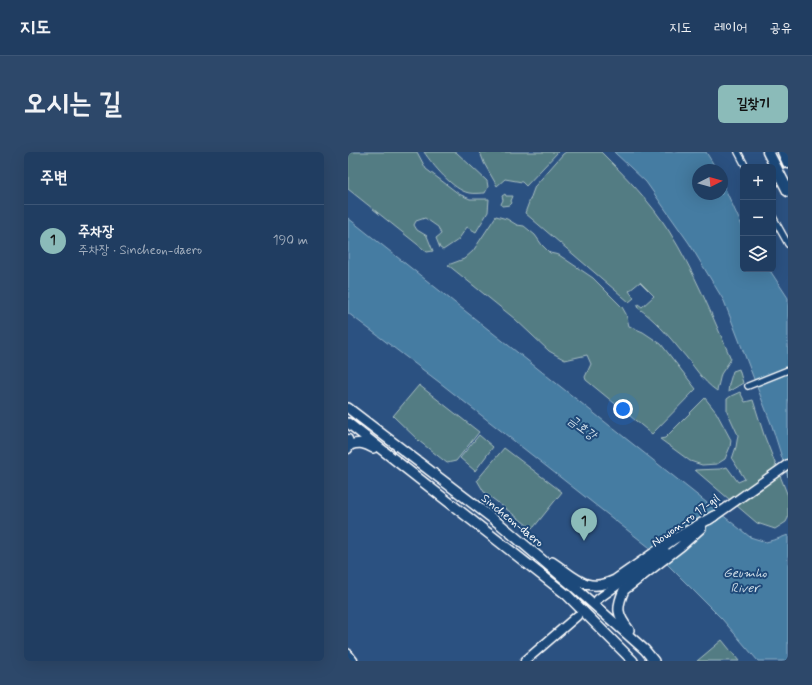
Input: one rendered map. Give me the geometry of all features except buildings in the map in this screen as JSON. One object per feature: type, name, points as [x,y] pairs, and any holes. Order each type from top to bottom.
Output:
[{"type":"highway","points":[[768,152],[788,191]]},
{"type":"highway","points":[[783,152],[788,163]]},
{"type":"highway","name":"Sincheon-daero","points":[[348,408],[501,525],[573,586],[644,650],[654,661]]},
{"type":"highway","name":"Sincheon-daero","points":[[348,423],[567,595],[633,661]]},
{"type":"highway","points":[[349,444],[366,443],[426,485]]},
{"type":"highway","points":[[501,525],[584,584],[596,586],[605,585],[615,580],[674,539],[714,516]]},
{"type":"highway","points":[[644,650],[622,622],[618,611],[624,590],[681,546],[714,516]]},
{"type":"main road","name":"Nowon-ro 17-gil","points":[[598,599],[788,464]]},
{"type":"main road","points":[[525,661],[577,616]]},
{"type":"street","points":[[738,152],[744,164]]},
{"type":"street","points":[[776,222],[788,244]]},
{"type":"street","points":[[748,386],[788,370]]},
{"type":"street","points":[[348,653],[354,661]]},
{"type":"green space","points":[[348,152],[417,152],[426,169],[459,194],[470,199],[489,199],[488,212],[476,232],[467,227],[458,240],[443,250],[440,248],[436,238],[441,234],[438,227],[425,218],[416,221],[414,225],[417,230],[427,236],[433,251],[427,252],[348,189]]},
{"type":"green space","points":[[424,152],[456,152],[487,181],[488,187],[485,193],[469,193],[456,187],[438,170]]},
{"type":"green space","points":[[480,152],[558,152],[526,186],[522,182],[505,179],[497,186],[484,163]]},
{"type":"green space","points":[[566,152],[601,152],[646,199],[669,231],[695,277],[731,359],[721,374],[717,391],[702,377],[671,339],[637,307],[638,304],[642,307],[654,296],[640,282],[629,291],[634,298],[629,302],[525,213],[535,186]]},
{"type":"green space","points":[[505,194],[506,196],[513,196],[511,201],[512,203],[510,205],[502,206],[502,196]]},
{"type":"green space","points":[[496,216],[507,219],[517,225],[524,226],[535,235],[550,253],[559,255],[593,278],[622,307],[626,314],[629,326],[643,332],[661,344],[696,389],[652,434],[586,380],[585,377],[591,364],[587,355],[565,360],[549,351],[515,319],[448,265],[464,259],[473,251]]},
{"type":"green space","points":[[739,369],[743,383],[728,392],[733,371]]},
{"type":"green space","points":[[419,385],[479,432],[456,461],[447,463],[419,441],[393,416]]},
{"type":"green space","points":[[740,392],[745,402],[753,400],[764,435],[788,496],[788,518],[786,522],[775,529],[757,523],[695,470],[720,469],[727,467],[738,482],[745,479],[732,459],[738,435],[727,411],[727,399]]},
{"type":"green space","points":[[705,398],[716,412],[731,440],[725,459],[717,464],[702,465],[690,461],[660,439],[665,438]]},
{"type":"green space","points":[[479,435],[493,447],[475,471],[460,458]]},
{"type":"green space","points":[[504,448],[562,492],[534,527],[531,528],[484,492],[477,480]]},
{"type":"green space","points":[[722,640],[739,661],[697,661]]},
{"type":"water","points":[[614,152],[706,152],[713,164],[692,164],[692,200],[728,200],[728,195],[740,221],[740,272],[771,272],[788,298],[788,477],[772,426],[724,301],[689,243],[646,182]]},
{"type":"water","name":"Geumho River","points":[[348,218],[750,537],[766,542],[788,535],[788,661],[758,661],[722,619],[654,551],[439,382],[348,313]]},
{"type":"place","name":"주차장","points":[[584,541]]},
{"type":"water label","name":"금호강","points":[[582,428]]}]
